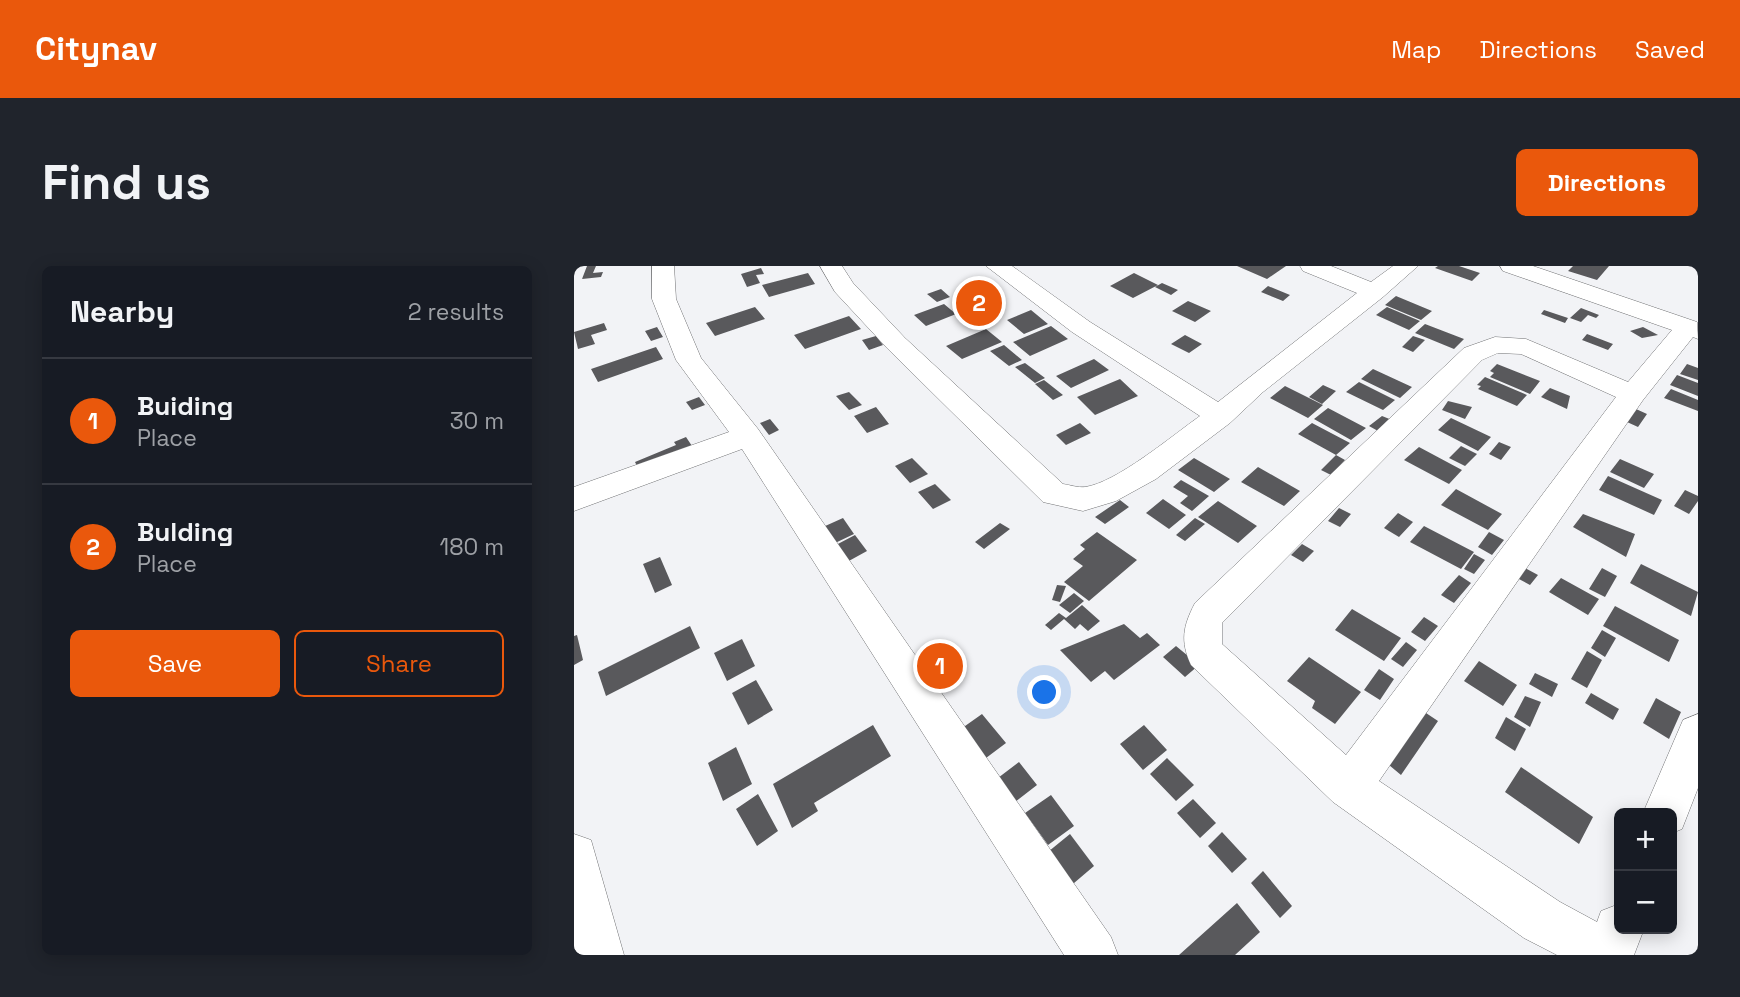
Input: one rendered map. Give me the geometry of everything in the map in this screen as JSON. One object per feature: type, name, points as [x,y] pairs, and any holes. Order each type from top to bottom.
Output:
[{"type":"street","points":[[663,266],[664,299],[689,360],[748,436],[1093,955]]},
{"type":"street","points":[[831,266],[843,287],[896,343],[1054,494],[1083,499],[1105,493],[1145,471],[1220,416],[1252,386],[1407,266]]},
{"type":"street","points":[[997,266],[1081,327],[1220,416]]},
{"type":"street","points":[[1311,266],[1375,292]]},
{"type":"street","points":[[1349,787],[1633,394],[1693,329],[1511,266]]},
{"type":"street","points":[[1617,934],[1609,955],[1542,920],[1349,787],[1205,653],[1200,639],[1201,626],[1208,614],[1473,354],[1495,345],[1526,347],[1633,394]]},
{"type":"street","points":[[574,499],[748,436]]},
{"type":"street","points":[[1668,808],[1698,734]]},
{"type":"street","points":[[574,857],[599,955]]},
{"type":"building","points":[[587,266],[596,266],[593,273],[603,272],[601,277],[582,279]]},
{"type":"building","points":[[1237,266],[1286,266],[1267,279]]},
{"type":"building","points":[[1459,266],[1480,273],[1472,281],[1435,268]]},
{"type":"building","points":[[1573,266],[1609,266],[1597,280],[1568,271]]},
{"type":"building","points":[[761,268],[764,274],[756,275],[760,283],[747,287],[741,274]]},
{"type":"building","points":[[808,273],[815,284],[769,297],[762,285]]},
{"type":"building","points":[[1134,273],[1158,285],[1133,298],[1110,286]]},
{"type":"building","points":[[1162,283],[1178,290],[1171,295],[1155,287]]},
{"type":"building","points":[[1268,286],[1290,295],[1283,301],[1261,292]]},
{"type":"building","points":[[941,289],[950,297],[937,302],[927,294]]},
{"type":"building","points":[[1396,296],[1432,311],[1421,320],[1385,305]]},
{"type":"building","points":[[1188,301],[1211,311],[1195,322],[1172,311]]},
{"type":"building","points":[[944,304],[956,314],[926,326],[914,315]]},
{"type":"building","points":[[755,307],[765,319],[715,336],[706,323]]},
{"type":"building","points":[[1387,307],[1420,321],[1409,330],[1376,315]]},
{"type":"building","points":[[1581,308],[1599,315],[1596,318],[1588,315],[1581,322],[1570,318]]},
{"type":"building","points":[[1031,310],[1048,324],[1024,334],[1007,320]]},
{"type":"building","points":[[1544,310],[1568,318],[1565,323],[1541,314]]},
{"type":"building","points":[[849,316],[861,329],[805,349],[794,335]]},
{"type":"building","points":[[604,323],[607,330],[591,335],[595,344],[578,349],[574,332]]},
{"type":"building","points":[[1425,324],[1464,339],[1454,349],[1415,333]]},
{"type":"building","points":[[1051,326],[1068,339],[1030,356],[1013,342]]},
{"type":"building","points":[[657,327],[663,337],[651,341],[645,331]]},
{"type":"building","points":[[1643,327],[1658,335],[1642,338],[1630,331]]},
{"type":"building","points":[[986,329],[1002,342],[962,359],[946,346]]},
{"type":"building","points":[[1587,334],[1613,344],[1608,350],[1582,340]]},
{"type":"building","points":[[1185,335],[1202,344],[1189,353],[1171,344]]},
{"type":"building","points":[[876,336],[883,345],[869,350],[862,340]]},
{"type":"building","points":[[1413,336],[1425,340],[1413,352],[1402,347]]},
{"type":"building","points":[[1004,345],[1022,360],[1009,366],[990,351]]},
{"type":"building","points":[[656,347],[663,359],[598,382],[591,369]]},
{"type":"building","points":[[1094,359],[1109,370],[1071,388],[1056,376]]},
{"type":"building","points":[[1025,363],[1045,378],[1035,383],[1015,367]]},
{"type":"building","points":[[1497,364],[1540,381],[1530,394],[1490,377],[1494,373],[1490,371]]},
{"type":"building","points":[[1687,364],[1698,368],[1698,380],[1680,374]]},
{"type":"building","points":[[1373,369],[1412,387],[1400,398],[1361,379]]},
{"type":"building","points":[[1677,375],[1698,383],[1698,396],[1670,385]]},
{"type":"building","points":[[1485,377],[1527,395],[1517,406],[1478,389],[1481,386],[1477,385]]},
{"type":"building","points":[[1120,379],[1138,396],[1095,415],[1077,397]]},
{"type":"building","points":[[1044,380],[1063,395],[1053,400],[1035,384]]},
{"type":"building","points":[[1359,382],[1395,400],[1383,410],[1346,392]]},
{"type":"building","points":[[1323,385],[1336,391],[1322,404],[1309,397]]},
{"type":"building","points":[[1285,386],[1323,405],[1308,418],[1270,398]]},
{"type":"building","points":[[1550,388],[1570,396],[1567,409],[1541,397]]},
{"type":"building","points":[[1671,389],[1698,400],[1698,411],[1664,398]]},
{"type":"building","points":[[849,392],[862,405],[849,410],[836,396]]},
{"type":"building","points":[[699,397],[705,405],[692,410],[686,402]]},
{"type":"building","points":[[1448,401],[1472,407],[1465,419],[1442,410]]},
{"type":"building","points":[[876,407],[889,424],[867,433],[854,416]]},
{"type":"building","points":[[1328,408],[1366,428],[1351,440],[1314,419]]},
{"type":"building","points":[[1636,409],[1647,414],[1638,427],[1627,422]]},
{"type":"building","points":[[1382,416],[1392,420],[1378,431],[1369,426]]},
{"type":"building","points":[[1451,418],[1491,437],[1478,451],[1438,430]]},
{"type":"building","points":[[770,419],[779,430],[769,435],[760,423]]},
{"type":"building","points":[[1080,423],[1091,433],[1066,445],[1056,435]]},
{"type":"building","points":[[1312,423],[1350,443],[1336,455],[1298,434]]},
{"type":"building","points":[[686,437],[692,446],[638,468],[635,462],[676,445],[674,442]]},
{"type":"building","points":[[1499,442],[1511,447],[1501,460],[1489,454]]},
{"type":"building","points":[[1461,446],[1477,454],[1465,466],[1449,458]]},
{"type":"building","points":[[1419,447],[1462,470],[1449,484],[1404,460]]},
{"type":"building","points":[[1336,455],[1345,460],[1331,475],[1321,470]]},
{"type":"building","points":[[912,458],[928,474],[910,483],[895,466]]},
{"type":"building","points":[[1194,458],[1230,479],[1214,492],[1178,470]]},
{"type":"building","points":[[1620,459],[1654,474],[1644,488],[1610,472]]},
{"type":"building","points":[[1258,467],[1300,491],[1284,506],[1241,482]]},
{"type":"building","points":[[1608,476],[1662,500],[1654,515],[1599,490]]},
{"type":"building","points":[[1181,480],[1209,496],[1192,511],[1180,503],[1188,496],[1173,487]]},
{"type":"building","points":[[935,484],[951,500],[933,509],[918,492]]},
{"type":"building","points":[[1456,489],[1502,514],[1488,530],[1441,505]]},
{"type":"building","points":[[1685,490],[1698,496],[1698,501],[1689,514],[1674,506]]},
{"type":"building","points":[[1163,499],[1186,515],[1169,529],[1146,513]]},
{"type":"building","points":[[1120,500],[1129,507],[1105,524],[1095,517]]},
{"type":"building","points":[[1218,501],[1257,526],[1238,543],[1198,517]]},
{"type":"building","points":[[1339,508],[1351,514],[1340,527],[1328,521]]},
{"type":"building","points":[[1398,513],[1413,522],[1399,537],[1384,528]]},
{"type":"building","points":[[1583,514],[1635,534],[1626,557],[1573,527]]},
{"type":"building","points":[[843,518],[854,534],[833,544],[823,527]]},
{"type":"building","points":[[1195,518],[1205,524],[1185,541],[1176,535]]},
{"type":"building","points":[[1000,523],[1010,529],[984,549],[975,542]]},
{"type":"building","points":[[1424,526],[1474,552],[1461,569],[1410,542]]},
{"type":"building","points":[[1097,532],[1137,560],[1089,601],[1064,582],[1083,566],[1073,559],[1085,549],[1080,545]]},
{"type":"building","points":[[1489,532],[1504,540],[1492,555],[1478,547]]},
{"type":"building","points":[[855,535],[867,551],[847,562],[834,546]]},
{"type":"building","points":[[1302,544],[1314,551],[1303,562],[1291,555]]},
{"type":"building","points":[[1474,554],[1485,560],[1474,574],[1464,569]]},
{"type":"building","points":[[660,557],[672,585],[655,593],[643,564]]},
{"type":"building","points":[[1641,564],[1698,592],[1691,616],[1630,583]]},
{"type":"building","points":[[1525,568],[1538,575],[1530,585],[1517,578]]},
{"type":"building","points":[[1602,568],[1617,576],[1605,597],[1589,589]]},
{"type":"building","points":[[1459,575],[1471,583],[1454,603],[1441,595]]},
{"type":"building","points":[[1561,578],[1599,599],[1588,615],[1549,592]]},
{"type":"building","points":[[1057,585],[1066,586],[1060,602],[1052,600]]},
{"type":"building","points":[[1074,593],[1084,601],[1070,613],[1059,605]]},
{"type":"building","points":[[1082,605],[1100,621],[1088,631],[1080,624],[1075,629],[1064,619],[1051,630],[1045,625],[1059,613],[1066,618]]},
{"type":"building","points":[[1615,606],[1679,640],[1669,662],[1603,626]]},
{"type":"building","points":[[1352,609],[1401,638],[1384,661],[1335,630]]},
{"type":"building","points":[[1424,617],[1438,626],[1425,641],[1411,632]]},
{"type":"building","points":[[1124,624],[1140,638],[1147,633],[1160,645],[1114,680],[1105,671],[1091,682],[1060,650]]},
{"type":"building","points":[[690,626],[700,648],[606,696],[598,672]]},
{"type":"building","points":[[1602,630],[1616,638],[1605,657],[1591,648]]},
{"type":"building","points":[[577,635],[583,660],[574,665],[574,636]]},
{"type":"building","points":[[742,639],[755,666],[727,681],[714,653]]},
{"type":"building","points":[[1406,642],[1417,650],[1403,667],[1391,659]]},
{"type":"building","points":[[1176,646],[1199,665],[1185,677],[1163,657]]},
{"type":"building","points":[[939,651],[959,673],[938,685],[922,659]]},
{"type":"building","points":[[1587,651],[1602,660],[1587,688],[1571,679]]},
{"type":"building","points":[[1309,657],[1361,692],[1335,724],[1312,708],[1315,701],[1287,681]]},
{"type":"building","points":[[1479,661],[1517,685],[1503,706],[1464,681]]},
{"type":"building","points":[[1379,669],[1394,679],[1380,700],[1364,690]]},
{"type":"building","points":[[1535,673],[1558,684],[1552,697],[1529,684]]},
{"type":"building","points":[[756,680],[773,710],[748,725],[732,693]]},
{"type":"building","points":[[1591,693],[1619,709],[1613,720],[1585,703]]},
{"type":"building","points":[[1525,696],[1541,702],[1530,727],[1514,717]]},
{"type":"building","points":[[1656,698],[1681,712],[1669,739],[1643,723]]},
{"type":"building","points":[[1420,709],[1438,721],[1401,775],[1383,760]]},
{"type":"building","points":[[982,714],[1006,743],[982,761],[958,731]]},
{"type":"building","points":[[1506,717],[1526,729],[1515,751],[1495,738]]},
{"type":"building","points":[[873,725],[891,756],[814,803],[818,811],[792,828],[773,784]]},
{"type":"building","points":[[1144,725],[1167,750],[1143,770],[1120,744]]},
{"type":"building","points":[[736,747],[752,784],[723,801],[708,763]]},
{"type":"building","points":[[1167,758],[1194,785],[1176,801],[1150,774]]},
{"type":"building","points":[[1019,762],[1037,785],[1011,805],[994,781]]},
{"type":"building","points":[[1521,767],[1593,817],[1579,844],[1505,792]]},
{"type":"building","points":[[758,794],[778,831],[757,846],[736,809]]},
{"type":"building","points":[[1051,795],[1074,826],[1048,845],[1025,813]]},
{"type":"building","points":[[1193,799],[1216,823],[1200,838],[1177,813]]},
{"type":"building","points":[[1222,832],[1247,859],[1232,873],[1208,846]]},
{"type":"building","points":[[1070,834],[1094,866],[1067,889],[1043,856]]},
{"type":"building","points":[[1263,871],[1292,906],[1280,918],[1251,883]]},
{"type":"building","points":[[1237,903],[1260,932],[1235,955],[1179,955]]},
{"type":"place","name":"Bulding","points":[[979,303]]},
{"type":"place","name":"Buiding","points":[[940,666]]}]
